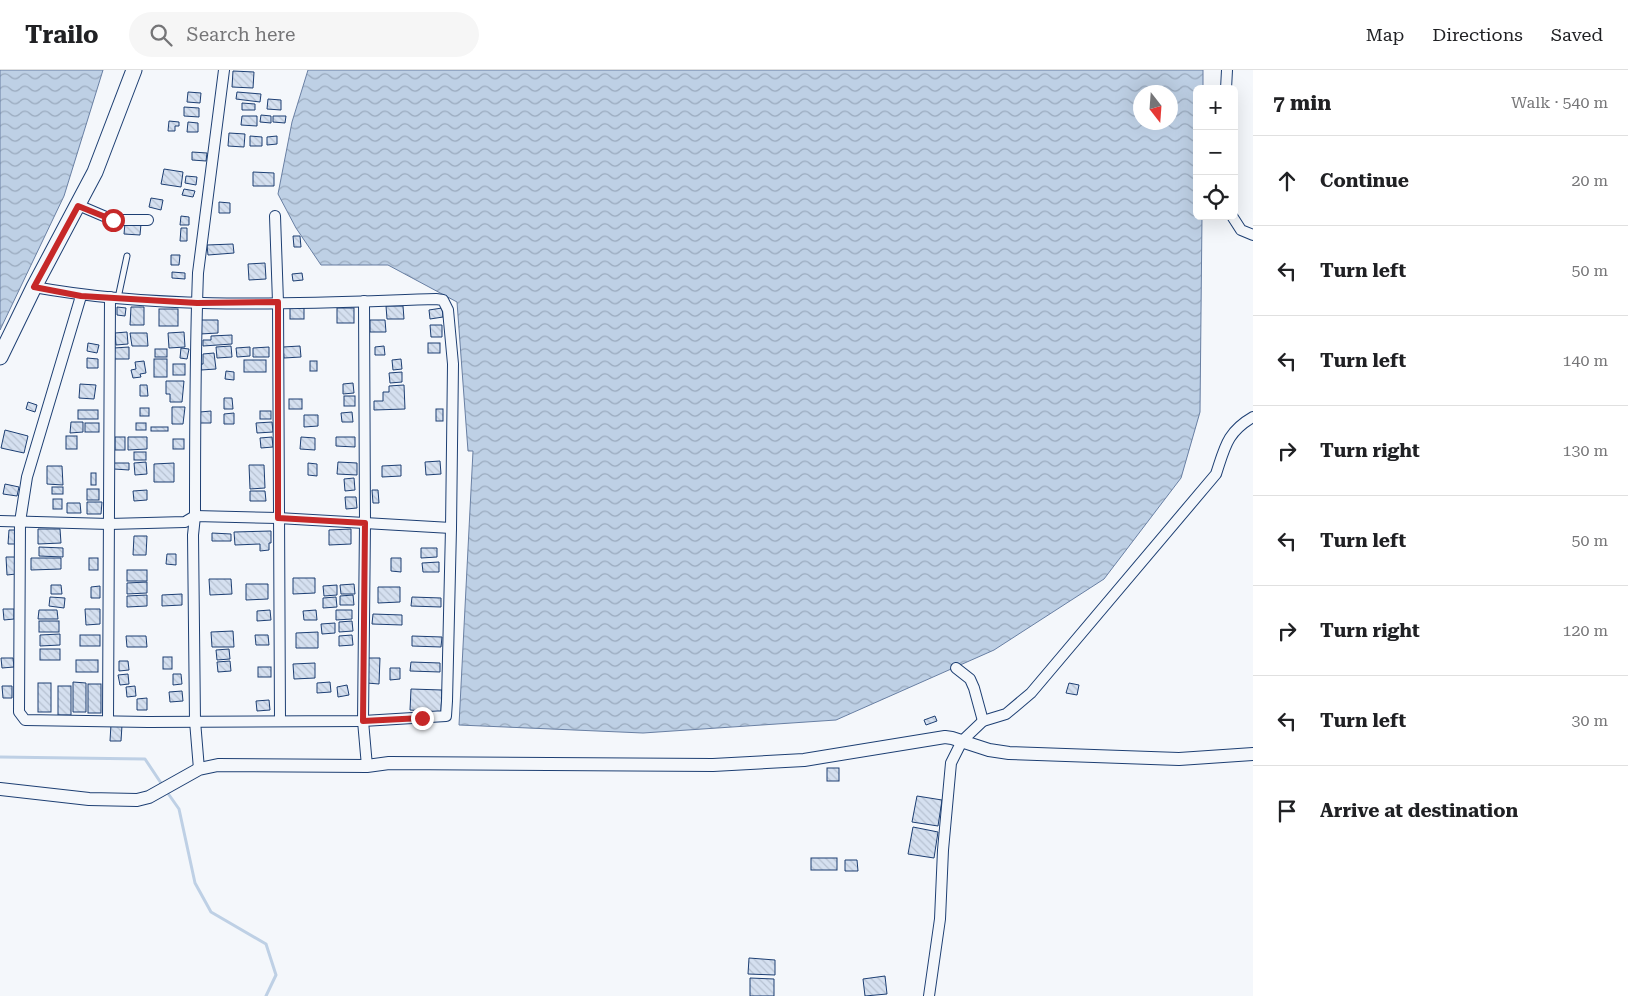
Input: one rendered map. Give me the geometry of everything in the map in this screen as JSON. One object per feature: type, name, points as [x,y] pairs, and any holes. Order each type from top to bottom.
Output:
[{"type":"main road","points":[[0,356],[95,172],[134,70]]},
{"type":"street","points":[[199,769],[196,721],[193,535],[195,516],[195,371],[198,274],[224,70]]},
{"type":"street","points":[[1226,85],[1227,70]]},
{"type":"street","points":[[78,206],[113,220],[148,220]]},
{"type":"street","points":[[275,216],[278,302],[280,721]]},
{"type":"street","points":[[1234,220],[1240,230],[1253,235]]},
{"type":"street","points":[[34,287],[81,296],[197,303],[443,300],[446,304],[453,364],[452,528],[446,716],[363,721],[25,720],[19,712],[20,522],[27,477],[81,296]]},
{"type":"street","points":[[108,721],[109,524],[114,298]]},
{"type":"street","points":[[364,301],[365,523],[363,721],[366,766]]},
{"type":"street","points":[[929,996],[940,919],[943,850],[951,763],[962,741],[982,721],[1006,714],[1031,693],[1216,474],[1226,444],[1239,425],[1253,417]]},
{"type":"street","points":[[0,521],[109,524],[185,522],[195,516],[278,518],[452,528]]},
{"type":"street","points":[[956,668],[970,679],[982,721]]},
{"type":"street","points":[[0,789],[90,799],[137,800],[149,797],[199,769],[218,766],[366,766],[389,763],[713,765],[804,760],[945,737],[989,750],[1009,753],[1179,759],[1253,754]]},
{"type":"lane","points":[[114,298],[127,256]]},
{"type":"water","points":[[0,70],[103,70],[64,196],[0,330]]},
{"type":"water","points":[[308,70],[1203,70],[1203,85],[1193,85],[1193,220],[1202,220],[1200,412],[1181,478],[1104,579],[994,650],[836,720],[643,733],[459,725],[473,451],[468,451],[457,302],[388,265],[321,265],[296,228],[278,194],[292,122]]},
{"type":"building","points":[[233,71],[254,72],[253,88],[232,87]]},
{"type":"building","points":[[188,92],[201,93],[200,103],[187,102]]},
{"type":"building","points":[[237,92],[261,94],[260,102],[236,99]]},
{"type":"building","points":[[268,99],[281,100],[281,110],[267,109]]},
{"type":"building","points":[[242,103],[255,104],[255,110],[242,110]]},
{"type":"building","points":[[184,107],[199,108],[199,117],[184,116]]},
{"type":"building","points":[[261,115],[271,116],[271,123],[260,122]]},
{"type":"building","points":[[242,116],[257,116],[257,126],[241,125]]},
{"type":"building","points":[[273,116],[286,116],[285,123],[273,122]]},
{"type":"building","points":[[169,121],[179,122],[179,126],[175,126],[175,131],[168,131]]},
{"type":"building","points":[[188,122],[198,123],[198,132],[187,132]]},
{"type":"building","points":[[229,133],[245,134],[244,147],[228,146]]},
{"type":"building","points":[[250,136],[262,137],[262,146],[250,146]]},
{"type":"building","points":[[277,136],[277,144],[267,145],[267,137]]},
{"type":"building","points":[[192,152],[207,153],[206,161],[192,160]]},
{"type":"building","points":[[164,169],[183,172],[181,187],[161,184]]},
{"type":"building","points":[[253,172],[274,173],[274,186],[253,186]]},
{"type":"building","points":[[186,176],[197,177],[196,185],[185,183]]},
{"type":"building","points":[[184,189],[195,191],[193,197],[182,195]]},
{"type":"building","points":[[151,198],[163,200],[161,210],[149,207]]},
{"type":"building","points":[[219,202],[230,203],[230,213],[219,213]]},
{"type":"building","points":[[181,216],[189,217],[189,225],[180,225]]},
{"type":"building","points":[[125,223],[141,224],[140,235],[124,234]]},
{"type":"building","points":[[181,228],[187,228],[187,241],[180,241]]},
{"type":"building","points":[[293,236],[300,236],[301,247],[294,247]]},
{"type":"building","points":[[233,244],[234,253],[208,255],[207,245]]},
{"type":"building","points":[[171,255],[180,255],[179,265],[171,265]]},
{"type":"building","points":[[265,263],[266,279],[249,280],[248,264]]},
{"type":"building","points":[[172,272],[185,273],[185,279],[172,278]]},
{"type":"building","points":[[302,273],[303,280],[293,281],[292,274]]},
{"type":"building","points":[[386,306],[403,306],[404,319],[387,319]]},
{"type":"building","points":[[117,307],[126,308],[125,316],[117,315]]},
{"type":"building","points":[[131,307],[144,307],[144,325],[130,325]]},
{"type":"building","points":[[290,308],[304,308],[304,319],[290,319]]},
{"type":"building","points":[[337,308],[354,308],[354,323],[337,323]]},
{"type":"building","points":[[442,308],[443,317],[430,319],[429,310]]},
{"type":"building","points":[[159,309],[178,309],[178,326],[159,326]]},
{"type":"building","points":[[199,320],[218,320],[218,333],[200,334]]},
{"type":"building","points":[[370,320],[385,320],[386,332],[370,332]]},
{"type":"building","points":[[430,325],[442,325],[442,337],[431,337]]},
{"type":"building","points":[[127,332],[128,344],[116,345],[115,333]]},
{"type":"building","points":[[184,332],[185,347],[169,348],[168,333]]},
{"type":"building","points":[[130,333],[147,333],[148,346],[132,346]]},
{"type":"building","points":[[232,335],[232,344],[203,346],[203,340],[211,340],[211,336]]},
{"type":"building","points":[[88,343],[99,345],[97,353],[87,351]]},
{"type":"building","points":[[428,343],[440,343],[440,353],[428,353]]},
{"type":"building","points":[[231,346],[232,357],[217,358],[216,347]]},
{"type":"building","points":[[300,346],[301,357],[284,358],[283,347]]},
{"type":"building","points":[[384,346],[385,355],[375,355],[375,347]]},
{"type":"building","points":[[129,347],[129,359],[114,359],[114,348]]},
{"type":"building","points":[[250,347],[250,356],[237,357],[236,348]]},
{"type":"building","points":[[269,347],[269,357],[253,357],[253,348]]},
{"type":"building","points":[[181,348],[189,349],[187,359],[180,358]]},
{"type":"building","points":[[155,349],[167,349],[167,357],[155,357]]},
{"type":"building","points":[[214,353],[216,369],[201,370],[203,354]]},
{"type":"building","points":[[87,358],[98,359],[98,368],[87,368]]},
{"type":"building","points":[[154,359],[167,359],[167,377],[154,377]]},
{"type":"building","points":[[401,359],[402,369],[393,370],[392,360]]},
{"type":"building","points":[[244,360],[266,360],[266,372],[244,372]]},
{"type":"building","points":[[144,361],[146,373],[140,374],[141,377],[133,378],[131,370],[136,369],[135,362]]},
{"type":"building","points":[[310,361],[317,361],[317,371],[310,371]]},
{"type":"building","points":[[173,364],[185,364],[185,375],[173,375]]},
{"type":"building","points":[[226,371],[234,372],[234,380],[225,379]]},
{"type":"building","points":[[402,372],[402,382],[390,383],[389,373]]},
{"type":"building","points":[[166,381],[184,381],[182,402],[170,402],[170,394],[166,394]]},
{"type":"building","points":[[353,383],[354,393],[343,394],[343,384]]},
{"type":"building","points":[[80,384],[96,385],[94,399],[79,398]]},
{"type":"building","points":[[140,385],[147,385],[148,396],[140,396]]},
{"type":"building","points":[[404,385],[405,409],[374,410],[374,401],[383,401],[383,392],[389,392],[389,386]]},
{"type":"building","points":[[344,396],[355,396],[355,406],[344,406]]},
{"type":"building","points":[[224,398],[232,398],[233,409],[224,409]]},
{"type":"building","points":[[289,399],[302,399],[302,409],[289,409]]},
{"type":"building","points":[[28,402],[37,405],[35,412],[26,409]]},
{"type":"building","points":[[172,407],[185,407],[183,424],[172,424]]},
{"type":"building","points":[[140,408],[149,408],[149,416],[140,416]]},
{"type":"building","points":[[436,409],[443,409],[443,421],[436,421]]},
{"type":"building","points":[[78,410],[98,410],[98,419],[78,419]]},
{"type":"building","points":[[211,411],[211,423],[200,423],[200,412]]},
{"type":"building","points":[[260,411],[271,411],[271,419],[260,419]]},
{"type":"building","points":[[352,412],[353,422],[342,422],[341,413]]},
{"type":"building","points":[[234,413],[234,424],[224,424],[224,414]]},
{"type":"building","points":[[304,415],[318,415],[318,426],[304,427]]},
{"type":"building","points":[[71,422],[83,422],[83,432],[70,433]]},
{"type":"building","points":[[272,422],[273,432],[257,433],[256,423]]},
{"type":"building","points":[[85,423],[99,423],[99,432],[85,432]]},
{"type":"building","points":[[136,423],[146,423],[146,430],[136,430]]},
{"type":"building","points":[[151,427],[168,427],[168,431],[151,431]]},
{"type":"building","points":[[5,430],[28,436],[24,453],[1,448]]},
{"type":"building","points":[[66,436],[77,436],[77,449],[66,449]]},
{"type":"building","points":[[115,437],[125,437],[125,450],[115,450]]},
{"type":"building","points":[[128,437],[147,437],[147,449],[128,450]]},
{"type":"building","points":[[272,437],[273,447],[261,448],[260,438]]},
{"type":"building","points":[[301,437],[315,438],[315,450],[300,449]]},
{"type":"building","points":[[336,437],[355,437],[355,447],[336,446]]},
{"type":"building","points":[[173,439],[184,439],[184,449],[173,449]]},
{"type":"building","points":[[134,452],[146,452],[146,460],[134,460]]},
{"type":"building","points":[[440,461],[441,474],[426,475],[425,462]]},
{"type":"building","points":[[146,462],[147,474],[135,475],[134,463]]},
{"type":"building","points":[[338,462],[357,463],[357,475],[337,474]]},
{"type":"building","points":[[114,463],[129,463],[129,470],[114,469]]},
{"type":"building","points":[[174,463],[174,482],[154,482],[154,464]]},
{"type":"building","points":[[308,463],[317,464],[317,476],[308,475]]},
{"type":"building","points":[[249,465],[264,465],[265,488],[250,489]]},
{"type":"building","points":[[401,465],[401,476],[382,477],[382,466]]},
{"type":"building","points":[[47,466],[62,466],[63,485],[47,484]]},
{"type":"building","points":[[91,473],[96,473],[96,485],[91,485]]},
{"type":"building","points":[[354,478],[355,490],[345,491],[344,479]]},
{"type":"building","points":[[5,484],[19,487],[17,496],[3,494]]},
{"type":"building","points":[[52,487],[63,487],[63,494],[52,494]]},
{"type":"building","points":[[87,489],[99,489],[99,500],[87,500]]},
{"type":"building","points":[[147,490],[147,500],[134,501],[133,491]]},
{"type":"building","points":[[372,490],[378,490],[379,503],[373,503]]},
{"type":"building","points":[[250,491],[265,491],[266,501],[250,501]]},
{"type":"building","points":[[345,497],[356,497],[357,508],[346,509]]},
{"type":"building","points":[[53,499],[62,499],[62,509],[53,509]]},
{"type":"building","points":[[87,502],[102,502],[101,514],[87,514]]},
{"type":"building","points":[[67,503],[80,503],[81,513],[67,513]]},
{"type":"building","points":[[38,529],[60,529],[61,543],[38,544]]},
{"type":"building","points":[[351,529],[351,544],[329,545],[329,530]]},
{"type":"building","points":[[9,530],[16,530],[15,544],[8,544]]},
{"type":"building","points":[[271,531],[269,550],[260,551],[260,544],[235,545],[234,532]]},
{"type":"building","points":[[212,533],[231,534],[231,541],[212,541]]},
{"type":"building","points":[[134,536],[147,536],[146,555],[133,555]]},
{"type":"building","points":[[39,547],[63,548],[63,557],[39,556]]},
{"type":"building","points":[[421,548],[437,548],[437,557],[421,558]]},
{"type":"building","points":[[167,554],[176,554],[176,565],[166,564]]},
{"type":"building","points":[[6,557],[16,557],[16,574],[7,575]]},
{"type":"building","points":[[31,558],[61,558],[61,569],[31,570]]},
{"type":"building","points":[[89,558],[98,558],[98,570],[89,570]]},
{"type":"building","points":[[391,558],[401,558],[401,572],[391,571]]},
{"type":"building","points":[[439,562],[439,572],[423,572],[422,563]]},
{"type":"building","points":[[127,570],[147,570],[147,581],[127,581]]},
{"type":"building","points":[[293,578],[315,578],[315,593],[293,594]]},
{"type":"building","points":[[209,579],[231,579],[232,594],[210,595]]},
{"type":"building","points":[[147,582],[147,593],[127,594],[127,583]]},
{"type":"building","points":[[246,584],[268,584],[268,599],[246,600]]},
{"type":"building","points":[[354,584],[355,594],[341,594],[340,585]]},
{"type":"building","points":[[51,585],[61,585],[62,594],[51,594]]},
{"type":"building","points":[[337,585],[337,595],[324,596],[323,586]]},
{"type":"building","points":[[100,586],[100,598],[91,598],[91,587]]},
{"type":"building","points":[[378,587],[400,587],[400,602],[378,603]]},
{"type":"building","points":[[182,594],[182,605],[162,606],[162,595]]},
{"type":"building","points":[[147,595],[147,606],[127,607],[127,596]]},
{"type":"building","points":[[353,595],[354,605],[340,605],[340,596]]},
{"type":"building","points":[[50,597],[65,598],[64,608],[49,606]]},
{"type":"building","points":[[336,597],[337,607],[323,608],[323,598]]},
{"type":"building","points":[[412,597],[441,598],[441,607],[411,606]]},
{"type":"building","points":[[3,609],[14,609],[14,619],[4,620]]},
{"type":"building","points":[[85,609],[100,609],[100,624],[86,625]]},
{"type":"building","points":[[39,610],[57,610],[58,619],[38,619]]},
{"type":"building","points":[[270,610],[271,620],[257,621],[257,611]]},
{"type":"building","points":[[316,610],[317,620],[304,620],[303,611]]},
{"type":"building","points":[[336,610],[352,610],[352,619],[336,620]]},
{"type":"building","points":[[373,614],[402,615],[402,625],[372,624]]},
{"type":"building","points":[[39,621],[59,621],[59,632],[39,632]]},
{"type":"building","points":[[352,621],[353,631],[339,632],[339,622]]},
{"type":"building","points":[[335,623],[335,633],[322,634],[321,624]]},
{"type":"building","points":[[233,631],[234,647],[212,647],[211,632]]},
{"type":"building","points":[[318,632],[318,648],[296,648],[296,633]]},
{"type":"building","points":[[60,634],[60,645],[40,646],[40,635]]},
{"type":"building","points":[[80,635],[100,635],[100,646],[80,646]]},
{"type":"building","points":[[255,635],[268,635],[269,645],[256,645]]},
{"type":"building","points":[[352,635],[353,645],[339,646],[339,636]]},
{"type":"building","points":[[126,636],[146,636],[147,647],[127,647]]},
{"type":"building","points":[[412,636],[442,637],[441,647],[412,646]]},
{"type":"building","points":[[40,649],[60,649],[60,660],[40,660]]},
{"type":"building","points":[[229,649],[230,659],[217,660],[216,650]]},
{"type":"building","points":[[163,657],[172,657],[172,669],[163,669]]},
{"type":"building","points":[[1,658],[13,658],[14,667],[2,668]]},
{"type":"building","points":[[368,658],[380,658],[379,684],[367,683]]},
{"type":"building","points":[[76,660],[98,660],[98,672],[76,672]]},
{"type":"building","points":[[119,661],[128,661],[129,670],[119,671]]},
{"type":"building","points":[[230,661],[231,671],[218,672],[217,662]]},
{"type":"building","points":[[411,662],[440,663],[440,672],[410,671]]},
{"type":"building","points":[[315,663],[315,678],[294,679],[293,664]]},
{"type":"building","points":[[258,667],[271,667],[271,677],[258,677]]},
{"type":"building","points":[[390,668],[400,668],[400,679],[390,680]]},
{"type":"building","points":[[128,674],[129,684],[120,685],[118,675]]},
{"type":"building","points":[[173,674],[181,674],[182,684],[173,685]]},
{"type":"building","points":[[73,682],[86,683],[86,712],[73,712]]},
{"type":"building","points":[[330,682],[331,692],[317,693],[317,683]]},
{"type":"building","points":[[38,683],[51,683],[51,712],[38,712]]},
{"type":"building","points":[[1069,683],[1079,685],[1077,695],[1066,693]]},
{"type":"building","points":[[88,684],[101,684],[101,713],[88,713]]},
{"type":"building","points":[[347,685],[349,695],[338,697],[337,687]]},
{"type":"building","points":[[2,686],[12,686],[12,698],[3,698]]},
{"type":"building","points":[[58,686],[71,686],[71,715],[58,715]]},
{"type":"building","points":[[135,686],[136,696],[127,697],[126,687]]},
{"type":"building","points":[[411,689],[442,690],[441,712],[410,710]]},
{"type":"building","points":[[182,691],[183,701],[170,702],[169,692]]},
{"type":"building","points":[[147,698],[147,710],[137,710],[137,699]]},
{"type":"building","points":[[269,700],[270,710],[257,711],[256,701]]},
{"type":"building","points":[[935,716],[937,721],[926,725],[924,720]]},
{"type":"building","points":[[111,724],[122,725],[121,741],[110,741]]},
{"type":"building","points":[[827,768],[839,768],[839,781],[827,781]]},
{"type":"building","points":[[917,796],[942,800],[938,826],[912,822]]},
{"type":"building","points":[[913,827],[938,832],[934,858],[908,854]]},
{"type":"building","points":[[811,858],[837,858],[837,870],[811,870]]},
{"type":"building","points":[[845,860],[857,860],[858,871],[845,871]]},
{"type":"building","points":[[749,958],[775,960],[775,975],[748,974]]},
{"type":"building","points":[[885,976],[887,994],[865,996],[863,979]]},
{"type":"building","points":[[750,978],[774,979],[774,996],[750,996]]},
{"type":"waterway","points":[[0,757],[145,759],[163,786]]},
{"type":"waterway","points":[[167,792],[179,809],[195,883],[211,912],[266,944],[276,975],[266,996]]},
{"type":"route","points":[[113,220],[78,206],[34,287],[81,296],[197,303],[278,302],[278,518],[365,523],[363,721],[422,718]]}]
